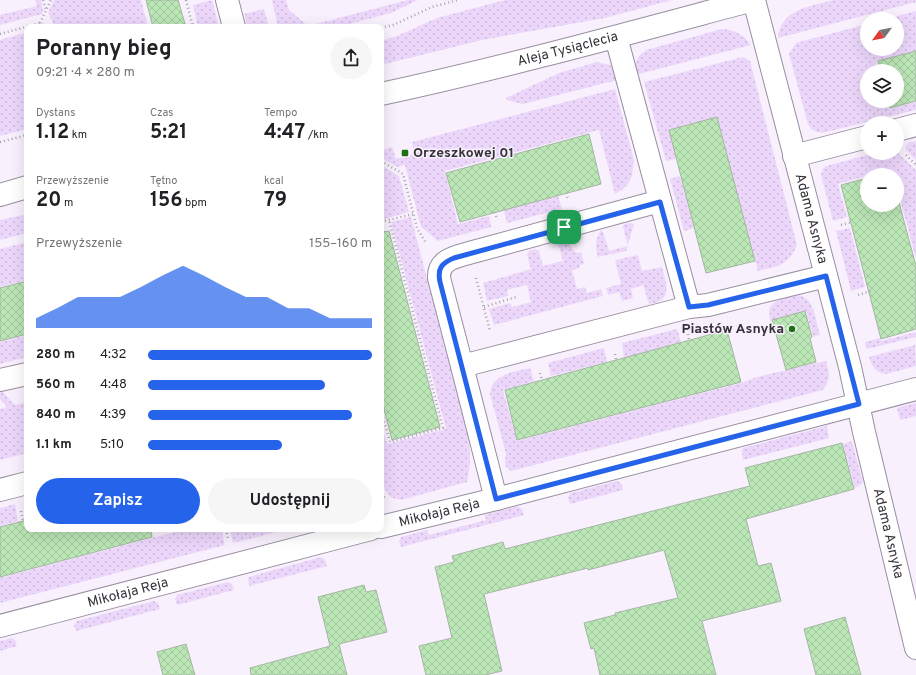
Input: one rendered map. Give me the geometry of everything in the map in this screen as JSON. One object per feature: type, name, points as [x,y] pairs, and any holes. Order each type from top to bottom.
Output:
[{"type":"street","points":[[227,0],[233,24]]},
{"type":"street","name":"Aleja Tysiąclecia","points":[[384,93],[474,73],[753,0]]},
{"type":"street","name":"Adama Asnyka","points":[[753,0],[859,404],[864,432],[916,648]]},
{"type":"street","points":[[616,37],[689,307]]},
{"type":"street","points":[[904,128],[916,125]]},
{"type":"street","points":[[794,156],[860,139]]},
{"type":"street","points":[[0,195],[24,188]]},
{"type":"street","points":[[496,499],[439,278],[440,268],[445,262],[454,258],[660,202]]},
{"type":"street","points":[[462,366],[689,307],[708,305],[826,276]]},
{"type":"street","points":[[0,380],[24,375]]},
{"type":"street","name":"Mikołaja Reja","points":[[384,526],[496,499],[916,389]]},
{"type":"street","points":[[0,490],[24,484]]},
{"type":"street","name":"Mikołaja Reja","points":[[0,626],[360,532]]},
{"type":"path","points":[[44,0],[46,10]]},
{"type":"path","points":[[40,24],[51,0]]},
{"type":"path","points":[[186,0],[192,24]]},
{"type":"path","points":[[384,27],[393,25],[432,7],[458,0]]},
{"type":"path","points":[[0,34],[24,28]]},
{"type":"path","points":[[0,142],[24,136]]},
{"type":"path","points":[[384,163],[403,174],[413,214],[418,228],[429,247]]},
{"type":"path","points":[[384,221],[413,214]]},
{"type":"path","points":[[384,421],[390,442],[443,428],[389,220]]},
{"type":"path","points":[[474,271],[492,337]]},
{"type":"path","points":[[484,307],[516,297]]},
{"type":"shaded area","points":[[35,0],[41,0],[42,14],[0,25],[0,15],[37,6]]},
{"type":"shaded area","points":[[54,0],[141,0],[147,24],[54,24],[48,13]]},
{"type":"shaded area","points":[[212,0],[218,24],[197,24],[193,5]]},
{"type":"shaded area","points":[[272,0],[286,0],[289,10],[306,24],[277,24]]},
{"type":"shaded area","points":[[408,0],[418,0],[391,13],[349,24],[316,24]]},
{"type":"shaded area","points":[[505,0],[672,0],[605,18],[482,40],[384,64],[384,40],[397,36],[437,18]]},
{"type":"shaded area","points":[[834,0],[916,0],[916,2],[878,12],[860,12],[860,17],[778,38],[780,28],[784,21],[798,10]]},
{"type":"shaded area","points":[[264,9],[268,24],[247,24],[244,14]]},
{"type":"shaded area","points":[[916,11],[916,51],[904,54],[904,14]]},
{"type":"shaded area","points":[[860,26],[860,56],[896,56],[877,61],[878,64],[860,64],[860,108],[904,108],[904,105],[916,102],[916,110],[891,116],[860,116],[860,124],[822,133],[815,131],[808,124],[789,54],[796,43]]},
{"type":"shaded area","points":[[722,29],[731,30],[738,33],[751,45],[635,75],[636,61],[646,50]]},
{"type":"shaded area","points":[[24,33],[24,130],[0,136],[0,40]]},
{"type":"shaded area","points":[[743,57],[750,61],[797,245],[794,252],[782,264],[758,271],[717,117],[669,130],[676,159],[666,161],[644,82]]},
{"type":"shaded area","points":[[597,62],[610,65],[621,79],[523,104],[506,100],[506,98],[559,73]]},
{"type":"shaded area","points":[[615,89],[634,160],[632,176],[628,184],[615,194],[599,130],[445,171],[458,224],[489,216],[491,227],[438,241],[421,227],[405,165],[397,167],[384,160],[384,149],[392,147],[396,159],[414,154],[412,142]]},
{"type":"shaded area","points":[[915,141],[916,160],[905,149],[908,143]]},
{"type":"shaded area","points":[[860,157],[860,160],[904,160],[904,159],[916,170],[916,259],[904,212],[904,168],[860,168],[860,178],[838,184],[847,217],[833,221],[821,175],[823,168]]},
{"type":"shaded area","points":[[384,167],[399,176],[409,212],[384,219]]},
{"type":"shaded area","points":[[680,176],[694,228],[684,231],[670,179]]},
{"type":"shaded area","points":[[558,196],[562,209],[507,223],[504,210]]},
{"type":"shaded area","points":[[24,215],[24,234],[0,240],[0,220]]},
{"type":"shaded area","points":[[411,217],[467,432],[470,451],[467,482],[401,500],[389,495],[384,485],[384,434],[387,444],[446,429],[391,222]]},
{"type":"shaded area","points":[[630,223],[634,224],[628,245],[623,227],[624,224]]},
{"type":"shaded area","points":[[850,228],[865,287],[851,291],[836,231]]},
{"type":"shaded area","points":[[601,230],[609,251],[627,246],[626,251],[598,257],[596,243]]},
{"type":"shaded area","points":[[562,240],[569,244],[576,253],[581,252],[584,264],[580,265],[580,268],[572,270],[577,289],[585,287],[587,293],[601,289],[603,296],[494,325],[489,309],[510,303],[512,307],[531,302],[527,285],[507,290],[508,296],[487,301],[483,283],[531,269],[527,255],[529,251],[534,249],[539,251],[543,266],[563,261],[558,243]]},
{"type":"shaded area","points":[[24,243],[24,281],[0,287],[0,249]]},
{"type":"shaded area","points":[[638,255],[642,271],[662,267],[666,291],[662,299],[657,302],[649,304],[643,285],[631,289],[633,298],[622,301],[619,292],[608,295],[606,288],[621,284],[615,260]]},
{"type":"shaded area","points":[[799,295],[804,297],[812,306],[820,335],[813,337],[806,311],[770,321],[769,309],[775,302],[791,296]]},
{"type":"shaded area","points":[[677,329],[681,342],[624,358],[622,343]]},
{"type":"shaded area","points":[[916,332],[916,337],[867,349],[865,342],[880,338],[881,341]]},
{"type":"shaded area","points":[[24,336],[24,358],[0,364],[0,342]]},
{"type":"shaded area","points":[[915,345],[916,366],[886,374],[877,371],[874,368],[869,357]]},
{"type":"shaded area","points":[[604,348],[607,362],[551,376],[548,363]]},
{"type":"shaded area","points":[[826,361],[829,376],[823,390],[511,471],[506,467],[506,454],[490,394],[491,387],[499,378],[504,375],[530,368],[534,381],[503,390],[517,441],[741,383],[757,377]]},
{"type":"shaded area","points":[[0,389],[15,405],[24,403],[24,454],[0,460],[0,409],[7,407],[0,399]]},
{"type":"shaded area","points":[[916,403],[916,416],[900,420],[897,408]]},
{"type":"shaded area","points":[[827,426],[829,438],[743,460],[743,448]]},
{"type":"shaded area","points":[[852,441],[863,483],[855,488],[843,444]]},
{"type":"shaded area","points":[[617,481],[621,483],[623,490],[570,504],[568,497],[571,493]]},
{"type":"shaded area","points":[[15,504],[18,521],[0,526],[0,508]]},
{"type":"shaded area","points":[[517,506],[522,509],[524,515],[401,547],[399,541],[401,537],[427,530],[429,535],[486,520],[485,515]]},
{"type":"shaded area","points":[[175,532],[222,532],[225,545],[0,603],[0,578]]},
{"type":"shaded area","points":[[231,532],[276,532],[233,543]]},
{"type":"shaded area","points":[[321,557],[325,560],[327,566],[249,586],[249,577]]},
{"type":"shaded area","points":[[228,582],[232,584],[234,590],[177,605],[175,599],[177,595]]},
{"type":"shaded area","points":[[154,601],[158,603],[160,609],[76,631],[74,626],[77,621]]},
{"type":"shaded area","points":[[12,638],[15,640],[17,646],[0,651],[0,641]]},
{"type":"building","points":[[146,0],[178,0],[185,24],[152,24]]},
{"type":"building","points":[[916,51],[916,101],[904,104],[904,64],[879,64],[878,61],[897,56],[904,56],[904,54]]},
{"type":"building","points":[[717,117],[755,261],[706,273],[669,130]]},
{"type":"building","points":[[589,134],[601,184],[460,222],[446,173]]},
{"type":"building","points":[[860,180],[860,212],[902,212],[916,266],[916,329],[881,339],[841,185]]},
{"type":"building","points":[[389,231],[440,427],[392,440],[384,409],[384,232]]},
{"type":"building","points":[[24,282],[24,335],[0,341],[0,288]]},
{"type":"building","points":[[805,311],[812,337],[810,338],[816,362],[786,370],[772,320]]},
{"type":"building","points":[[727,330],[741,382],[517,440],[505,390]]},
{"type":"building","points":[[842,443],[854,489],[746,519],[758,566],[771,563],[781,601],[702,621],[716,675],[600,675],[594,648],[591,649],[584,623],[615,615],[615,613],[678,598],[664,550],[588,570],[588,568],[484,594],[502,671],[485,675],[426,675],[419,646],[452,638],[435,567],[454,562],[452,556],[503,542],[505,549],[750,486],[745,468]]},
{"type":"building","points":[[24,521],[24,532],[151,532],[152,537],[0,577],[0,527]]},
{"type":"building","points":[[364,585],[366,592],[376,590],[387,632],[339,644],[347,675],[251,675],[250,668],[330,646],[318,597]]},
{"type":"building","points":[[845,617],[861,675],[816,675],[804,629]]},
{"type":"building","points":[[186,644],[195,675],[163,675],[157,652]]},
{"type":"place","name":"Orzeszkowej 01","points":[[405,153]]},
{"type":"place","name":"Piastów Asnyka","points":[[792,329]]},
{"type":"route","points":[[660,202],[689,307],[708,305],[826,276],[859,404],[496,499],[440,282],[440,268],[445,262],[454,258],[564,227],[660,202]]}]
